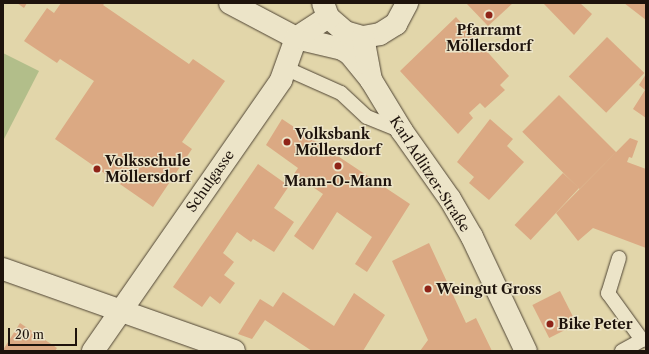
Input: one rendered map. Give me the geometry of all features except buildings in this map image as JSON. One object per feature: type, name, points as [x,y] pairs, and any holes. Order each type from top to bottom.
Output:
[{"type":"street","points":[[230,3],[296,38],[342,49],[350,54],[371,80]]},
{"type":"street","points":[[296,38],[325,10],[344,32],[363,37],[380,34],[396,24],[407,3]]},
{"type":"street","name":"Karl Adlitzer-Straße","points":[[363,37],[371,80],[402,132],[450,199],[472,237],[526,351]]},
{"type":"street","name":"Schulgasse","points":[[93,351],[281,80],[296,38]]},
{"type":"street","points":[[3,269],[234,351]]},
{"type":"lane","points":[[285,68],[341,93],[367,117],[402,132]]},
{"type":"lane","points":[[619,258],[608,293],[644,339],[622,351]]},
{"type":"green space","points":[[3,53],[39,71],[3,141]]},
{"type":"place","name":"Pfarramt Möllersdorf","points":[[489,15]]},
{"type":"place","name":"Volksbank Möllersdorf","points":[[287,142]]},
{"type":"place","name":"Mann-O-Mann","points":[[338,166]]},
{"type":"place","name":"Volksschule Möllersdorf","points":[[97,169]]},
{"type":"place","name":"Weingut Gross","points":[[428,289]]},
{"type":"place","name":"Bike Peter","points":[[550,324]]}]
